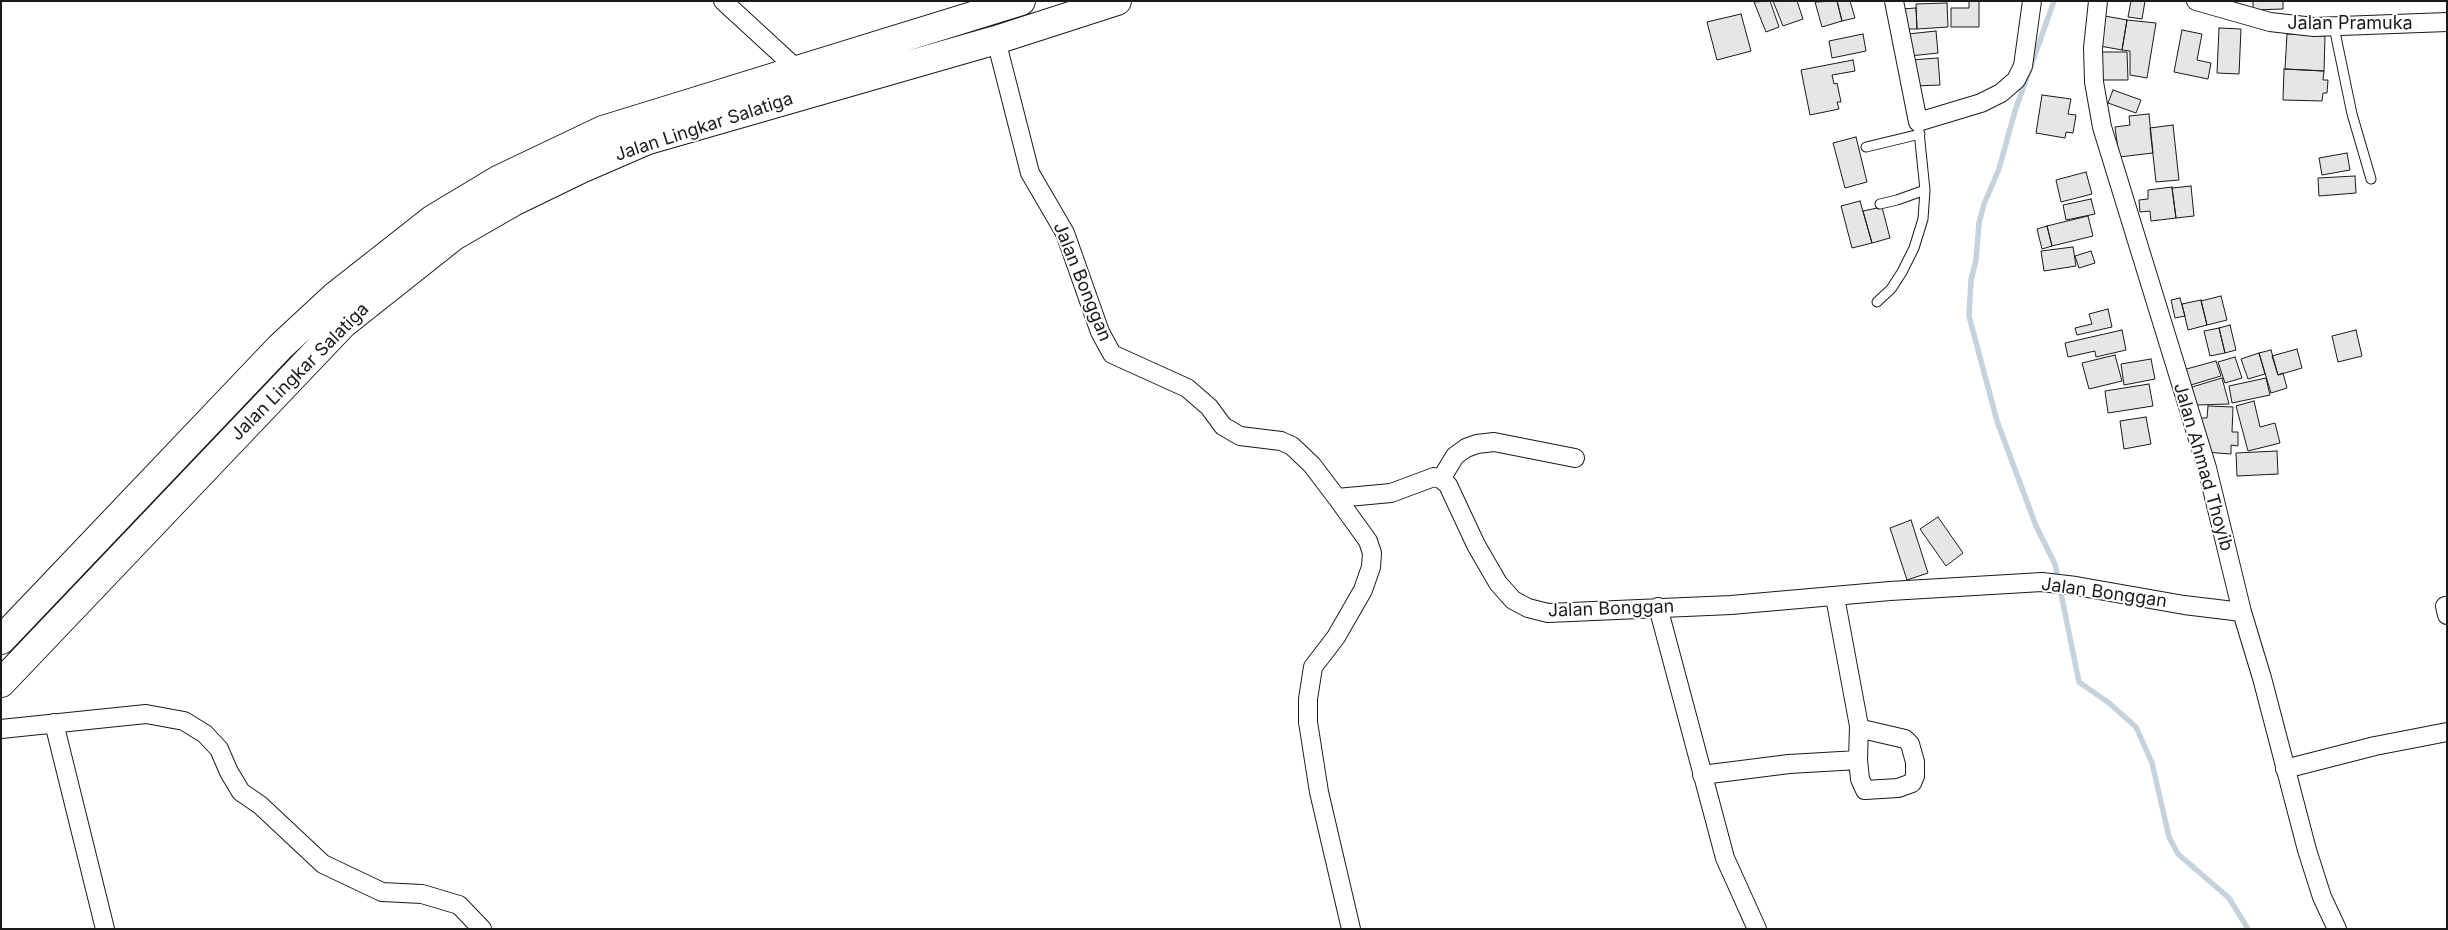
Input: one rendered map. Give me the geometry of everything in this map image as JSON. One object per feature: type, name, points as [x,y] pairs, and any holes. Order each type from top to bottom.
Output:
[{"type":"highway","name":"Jalan Lingkar Salatiga","points":[[1,640],[280,347],[335,296],[433,218],[498,180],[604,130],[1021,1]]},
{"type":"highway","name":"Jalan Lingkar Salatiga","points":[[1,683],[343,324],[454,236],[513,202],[581,169],[648,140],[996,40],[1118,1]]},
{"type":"highway","points":[[888,42],[896,69]]},
{"type":"highway","points":[[1,618],[36,603]]},
{"type":"street","points":[[723,1],[798,70]]},
{"type":"street","points":[[1894,1],[1919,128],[1981,103],[2001,93],[2016,80],[2023,66],[2032,1]]},
{"type":"street","name":"Jalan Ahmad Thoyib","points":[[2098,1],[2093,48],[2094,82],[2102,127],[2207,468],[2242,612],[2262,678],[2313,869],[2322,897],[2337,929]]},
{"type":"street","name":"Jalan Pramuka","points":[[2196,1],[2219,5],[2270,22],[2314,28],[2447,22]]},
{"type":"street","name":"Jalan Bonggan","points":[[996,40],[1030,173],[1065,233],[1100,332],[1112,354],[1166,376],[1187,388],[1209,407],[1223,426],[1240,436],[1281,441],[1292,446],[1312,465],[1368,541],[1372,553],[1371,567],[1363,590],[1336,637],[1313,666],[1308,699],[1308,722],[1319,792],[1351,929]]},
{"type":"street","points":[[1337,498],[1391,493],[1434,477],[1441,479],[1455,456],[1466,448],[1477,444],[1494,442],[1575,458]]},
{"type":"street","name":"Jalan Bonggan","points":[[1441,479],[1448,485],[1487,566],[1513,600],[1528,608],[1548,613],[1731,605],[1835,597],[1890,590],[2042,582],[2076,586],[2184,606],[2242,612]]},
{"type":"street","points":[[1835,597],[1859,726],[1858,760],[1860,779],[1865,790],[1906,787],[1915,776],[1915,762],[1910,744],[1905,739],[1862,729],[1859,726]]},
{"type":"street","points":[[1658,607],[1725,858],[1757,929]]},
{"type":"street","points":[[1,729],[146,714],[184,721],[205,734],[220,749],[229,772],[241,792],[260,805],[322,864],[382,892],[422,894],[459,905],[482,929]]},
{"type":"street","points":[[54,723],[105,929]]},
{"type":"street","points":[[2285,769],[2375,746],[2447,732]]},
{"type":"street","points":[[1702,775],[1789,764],[1858,760]]},
{"type":"lane","points":[[2334,27],[2352,114],[2371,179]]},
{"type":"lane","points":[[1866,147],[1919,128],[1925,190],[1923,219],[1914,248],[1891,289],[1877,302]]},
{"type":"lane","points":[[1880,204],[1925,190]]},
{"type":"building","points":[[1770,1],[1779,27],[1766,32],[1754,2]]},
{"type":"building","points":[[1773,1],[1797,1],[1803,19],[1783,26]]},
{"type":"building","points":[[1837,1],[1850,1],[1855,18],[1842,21]]},
{"type":"building","points":[[1837,1],[1842,21],[1822,27],[1815,2]]},
{"type":"building","points":[[1969,1],[1979,1],[1979,27],[1951,27],[1951,8],[1969,8]]},
{"type":"building","points":[[2131,1],[2145,1],[2142,19],[2128,17]]},
{"type":"building","points":[[2253,1],[2283,1],[2283,9],[2253,10]]},
{"type":"building","points":[[1947,3],[1948,27],[1917,29],[1916,4]]},
{"type":"building","points":[[1916,8],[1917,29],[1902,29],[1901,9]]},
{"type":"building","points":[[1741,14],[1751,51],[1717,60],[1707,22]]},
{"type":"building","points":[[2105,16],[2127,20],[2122,50],[2100,46]]},
{"type":"building","points":[[2127,20],[2156,23],[2147,78],[2130,75],[2130,51],[2122,50]]},
{"type":"building","points":[[2219,28],[2241,29],[2239,74],[2217,73]]},
{"type":"building","points":[[2182,30],[2202,34],[2197,60],[2211,63],[2208,79],[2174,72]]},
{"type":"building","points":[[1936,31],[1938,53],[1910,56],[1908,34]]},
{"type":"building","points":[[1863,34],[1866,51],[1832,58],[1829,41]]},
{"type":"building","points":[[2287,34],[2325,36],[2324,71],[2285,69]]},
{"type":"building","points":[[2101,52],[2127,52],[2128,80],[2102,80]]},
{"type":"building","points":[[1938,58],[1940,85],[1913,86],[1911,60]]},
{"type":"building","points":[[1853,60],[1855,71],[1832,75],[1834,84],[1837,83],[1841,102],[1837,102],[1839,109],[1810,115],[1801,70]]},
{"type":"building","points":[[2284,69],[2324,71],[2323,80],[2328,80],[2327,93],[2323,93],[2322,101],[2283,100]]},
{"type":"building","points":[[2113,90],[2141,100],[2136,113],[2108,103]]},
{"type":"building","points":[[2042,95],[2071,99],[2068,114],[2076,115],[2073,133],[2066,132],[2065,138],[2036,133]]},
{"type":"building","points":[[2149,114],[2153,153],[2119,157],[2115,127],[2130,125],[2129,116]]},
{"type":"building","points":[[2173,125],[2179,180],[2156,182],[2150,128]]},
{"type":"building","points":[[1856,137],[1867,182],[1845,188],[1833,143]]},
{"type":"building","points":[[2347,153],[2350,170],[2322,175],[2319,158]]},
{"type":"building","points":[[2086,172],[2092,194],[2061,202],[2056,180]]},
{"type":"building","points":[[2355,176],[2356,193],[2319,196],[2318,178]]},
{"type":"building","points":[[2191,186],[2194,216],[2176,218],[2172,188]]},
{"type":"building","points":[[2172,187],[2176,218],[2151,221],[2150,211],[2140,212],[2139,200],[2148,199],[2148,190]]},
{"type":"building","points":[[2091,199],[2095,214],[2066,220],[2063,205]]},
{"type":"building","points":[[1860,201],[1872,243],[1852,248],[1841,206]]},
{"type":"building","points":[[1882,207],[1890,238],[1872,243],[1863,211]]},
{"type":"building","points":[[2088,216],[2093,236],[2052,246],[2047,226]]},
{"type":"building","points":[[2047,226],[2052,246],[2042,249],[2037,229]]},
{"type":"building","points":[[2073,247],[2076,266],[2044,271],[2041,251]]},
{"type":"building","points":[[2091,251],[2095,263],[2079,268],[2075,256]]},
{"type":"building","points":[[2221,296],[2227,320],[2207,325],[2201,301]]},
{"type":"building","points":[[2180,298],[2185,316],[2175,318],[2171,300]]},
{"type":"building","points":[[2201,300],[2207,325],[2188,330],[2182,304]]},
{"type":"building","points":[[2108,309],[2112,327],[2077,335],[2075,328],[2092,324],[2089,314]]},
{"type":"building","points":[[2230,325],[2236,350],[2225,353],[2219,328]]},
{"type":"building","points":[[2219,328],[2225,353],[2210,356],[2204,331]]},
{"type":"building","points":[[2122,330],[2126,350],[2096,357],[2095,351],[2068,357],[2065,343]]},
{"type":"building","points":[[2356,330],[2362,356],[2338,362],[2332,336]]},
{"type":"building","points":[[2297,349],[2302,368],[2278,375],[2272,356]]},
{"type":"building","points":[[2271,350],[2278,375],[2283,373],[2287,388],[2271,393],[2259,353]]},
{"type":"building","points":[[2259,353],[2265,374],[2248,379],[2241,359]]},
{"type":"building","points":[[2115,355],[2122,381],[2089,389],[2082,363]]},
{"type":"building","points":[[2235,357],[2242,378],[2225,383],[2218,362]]},
{"type":"building","points":[[2151,359],[2155,379],[2124,385],[2121,364]]},
{"type":"building","points":[[2216,361],[2221,376],[2184,387],[2179,371]]},
{"type":"building","points":[[2222,378],[2229,404],[2196,405],[2192,387]]},
{"type":"building","points":[[2266,378],[2270,395],[2232,403],[2229,386]]},
{"type":"building","points":[[2149,384],[2153,406],[2108,413],[2105,391]]},
{"type":"building","points":[[2254,401],[2260,427],[2275,423],[2280,443],[2248,451],[2236,406]]},
{"type":"building","points":[[2208,406],[2233,407],[2232,432],[2238,432],[2238,446],[2231,445],[2231,454],[2205,452],[2199,441],[2201,418],[2207,418]]},
{"type":"building","points":[[2146,417],[2151,444],[2124,449],[2120,421]]},
{"type":"building","points":[[2277,451],[2278,474],[2237,476],[2236,453]]},
{"type":"building","points":[[1938,517],[1963,553],[1946,566],[1920,529]]},
{"type":"building","points":[[1911,520],[1928,573],[1907,580],[1890,528]]},
{"type":"waterway","points":[[2054,1],[2015,111],[1999,169],[1984,204],[1979,223],[1976,260],[1971,280],[1969,316],[1997,421],[2036,526],[2055,564],[2079,682],[2109,703],[2136,727],[2152,763],[2169,837],[2178,854],[2229,898],[2248,929]]}]
